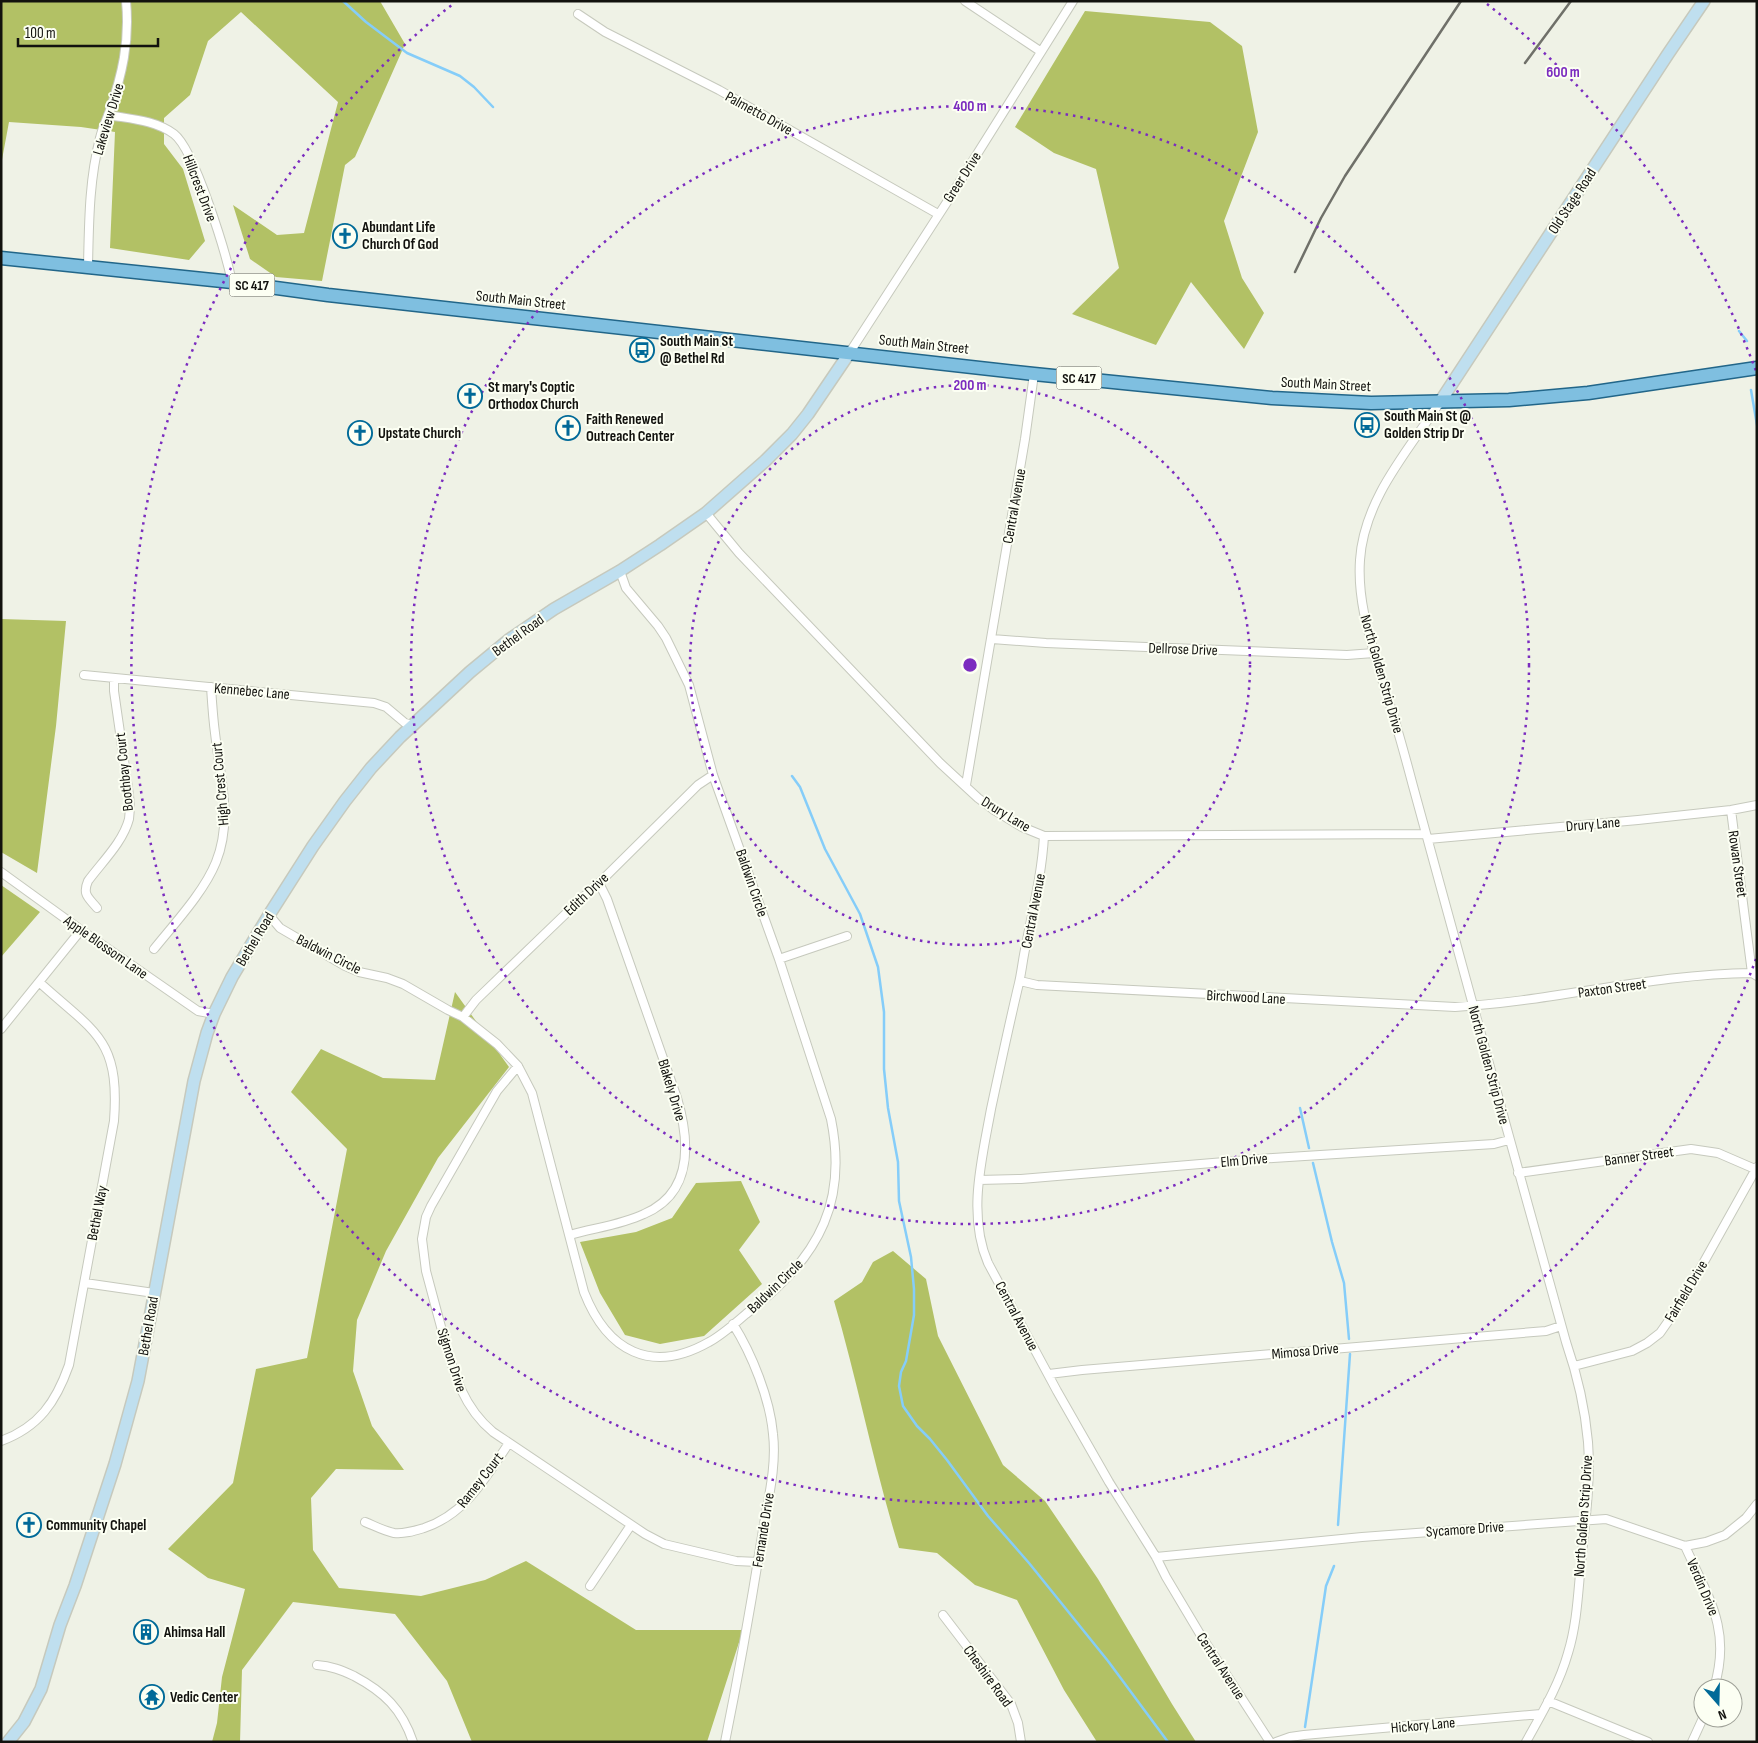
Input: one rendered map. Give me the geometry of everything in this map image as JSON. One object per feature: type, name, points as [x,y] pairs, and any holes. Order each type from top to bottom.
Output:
[{"type":"main road","name":"SC 417","points":[[1,258],[88,266]]},
{"type":"main road","name":"South Main Street","points":[[88,266],[335,296],[1034,374],[1272,398],[1371,403],[1509,400],[1588,393],[1757,368]]},
{"type":"street","name":"Lakeview Drive","points":[[88,266],[89,209],[93,169],[100,137],[122,70],[126,50],[126,1]]},
{"type":"street","points":[[965,1],[1040,52]]},
{"type":"street","name":"Greer Drive","points":[[850,352],[1073,1]]},
{"type":"street","name":"Old Stage Road","points":[[1440,402],[1704,1]]},
{"type":"street","name":"Palmetto Drive","points":[[578,14],[605,32],[727,95],[938,214]]},
{"type":"street","name":"Hillcrest Drive","points":[[108,115],[140,120],[162,128],[172,133],[183,145],[206,198],[232,282]]},
{"type":"street","name":"Bethel Road","points":[[8,1742],[24,1722],[41,1689],[60,1625],[75,1586],[115,1464],[138,1381],[194,1081],[207,1033],[232,977],[268,915],[345,801],[371,768],[413,725],[470,672],[510,639],[554,609],[620,571],[706,513],[765,461],[792,434],[850,352]]},
{"type":"street","name":"Central Avenue","points":[[966,785],[1026,439],[1034,374]]},
{"type":"street","name":"North Golden Strip Drive","points":[[1440,402],[1381,490],[1372,510],[1365,530],[1360,558],[1360,590],[1366,627],[1397,727],[1518,1173],[1574,1366],[1583,1407],[1588,1442],[1588,1474],[1573,1635],[1560,1675],[1548,1702],[1526,1742]]},
{"type":"street","name":"Drury Lane","points":[[706,513],[740,553],[940,763],[994,810],[1022,827],[1044,836],[1427,837],[1638,820],[1731,810],[1757,805]]},
{"type":"street","name":"Baldwin Circle","points":[[268,915],[280,928],[345,966],[358,972],[387,978],[403,984],[463,1017],[497,1044],[518,1066],[532,1093],[584,1292],[591,1310],[607,1333],[622,1346],[645,1355],[664,1356],[679,1354],[708,1343],[774,1290],[806,1255],[824,1223],[834,1183],[836,1152],[831,1119],[780,959],[770,938],[713,775],[689,685],[666,638],[626,588],[620,571]]},
{"type":"street","name":"Dellrose Drive","points":[[992,639],[1046,643],[1348,655],[1374,653]]},
{"type":"street","name":"Kennebec Lane","points":[[84,675],[374,703],[386,707],[405,723],[413,725]]},
{"type":"street","name":"Boothbay Court","points":[[97,908],[85,892],[85,888],[88,881],[121,837],[127,824],[130,810],[130,795],[114,691],[114,678]]},
{"type":"street","name":"High Crest Court","points":[[154,949],[187,908],[209,876],[221,849],[225,820],[224,798],[211,687]]},
{"type":"street","name":"Edith Drive","points":[[463,1017],[476,1000],[599,883],[698,785],[713,775]]},
{"type":"street","name":"Rowan Street","points":[[1731,810],[1754,975]]},
{"type":"street","name":"Central Avenue","points":[[1044,836],[1040,876],[1020,981],[982,1158],[977,1216],[984,1255],[1109,1482],[1156,1557],[1200,1634],[1270,1742]]},
{"type":"street","name":"Apple Blossom Lane","points":[[1,872],[80,930],[198,1011],[214,1014]]},
{"type":"street","name":"Blakely Drive","points":[[570,1235],[633,1219],[656,1208],[676,1187],[686,1154],[684,1127],[676,1098],[607,899],[599,883]]},
{"type":"street","points":[[1,1029],[80,930]]},
{"type":"street","points":[[780,959],[847,936]]},
{"type":"street","name":"Paxton Street","points":[[1473,1006],[1503,1004],[1705,974],[1754,975]]},
{"type":"street","name":"Birchwood Lane","points":[[1020,981],[1037,985],[1195,994],[1438,1007],[1473,1006]]},
{"type":"street","name":"Bethel Way","points":[[1,1442],[16,1435],[37,1420],[57,1395],[69,1365],[114,1121],[116,1096],[114,1075],[108,1052],[94,1031],[79,1015],[40,982]]},
{"type":"street","name":"Sigmon Drive","points":[[518,1066],[497,1092],[459,1160],[438,1192],[426,1217],[422,1239],[426,1271],[459,1388],[479,1419],[509,1443],[645,1534],[674,1547],[736,1561],[758,1562]]},
{"type":"street","name":"Elm Drive","points":[[979,1180],[1021,1179],[1273,1158],[1494,1144],[1509,1140]]},
{"type":"street","name":"Banner Street","points":[[1518,1173],[1691,1149],[1718,1153],[1756,1168]]},
{"type":"street","name":"Fairfield Drive","points":[[1574,1366],[1632,1351],[1660,1333],[1680,1303],[1756,1168]]},
{"type":"street","points":[[85,1283],[154,1293]]},
{"type":"street","name":"Fernande Drive","points":[[726,1742],[758,1562],[772,1469],[773,1434],[770,1413],[746,1345],[733,1324]]},
{"type":"street","name":"Mimosa Drive","points":[[1048,1374],[1546,1331],[1561,1326]]},
{"type":"street","name":"Ramey Court","points":[[366,1522],[384,1530],[407,1533],[442,1521],[470,1498],[509,1443]]},
{"type":"street","points":[[1685,1546],[1706,1542],[1725,1535],[1746,1518],[1757,1504]]},
{"type":"street","name":"Sycamore Drive","points":[[1156,1557],[1362,1537],[1606,1519],[1685,1546]]},
{"type":"street","points":[[590,1586],[631,1525]]},
{"type":"street","name":"Verdin Drive","points":[[1685,1546],[1717,1616],[1721,1642],[1716,1678]]},
{"type":"street","name":"Cheshire Road","points":[[943,1615],[1010,1704],[1018,1723],[1021,1742]]},
{"type":"street","points":[[317,1666],[339,1669],[371,1685],[384,1694],[399,1713],[413,1742]]},
{"type":"street","points":[[1548,1702],[1648,1742]]},
{"type":"street","name":"Hickory Lane","points":[[1276,1742],[1304,1735],[1541,1714]]},
{"type":"street","points":[[1692,1742],[1698,1728]]},
{"type":"green space","points":[[1,1],[380,1],[405,44],[355,157],[345,165],[322,281],[276,277],[250,259],[233,205],[277,235],[304,233],[338,102],[241,12],[208,41],[190,95],[164,118],[164,144],[183,169],[205,241],[189,260],[110,248],[115,132],[81,127],[9,122],[1,165]]},
{"type":"green space","points":[[1085,11],[1210,22],[1242,46],[1258,132],[1224,221],[1242,278],[1264,313],[1244,349],[1191,282],[1156,345],[1072,314],[1119,268],[1096,169],[1054,153],[1015,127]]},
{"type":"green space","points":[[1,619],[66,621],[56,726],[37,873],[1,852]]},
{"type":"green space","points":[[1,885],[40,912],[1,957]]},
{"type":"green space","points":[[455,992],[509,1067],[438,1158],[386,1251],[357,1320],[353,1371],[372,1426],[404,1470],[336,1469],[311,1498],[313,1550],[339,1588],[421,1596],[485,1580],[526,1561],[636,1630],[743,1630],[707,1742],[472,1742],[447,1681],[395,1614],[293,1602],[242,1670],[240,1742],[212,1742],[217,1723],[222,1677],[245,1589],[208,1578],[168,1549],[233,1483],[256,1369],[307,1358],[347,1149],[291,1092],[321,1049],[383,1078],[435,1080]]},
{"type":"green space","points":[[741,1181],[760,1222],[739,1250],[762,1284],[704,1336],[660,1344],[625,1335],[600,1293],[580,1242],[636,1232],[672,1218],[696,1183]]},
{"type":"green space","points":[[893,1251],[926,1279],[938,1336],[1003,1465],[1045,1501],[1098,1579],[1196,1742],[1097,1742],[1064,1690],[1017,1600],[975,1585],[937,1553],[899,1548],[834,1301],[862,1282],[873,1262]]},
{"type":"waterway","points":[[343,1],[366,22],[407,53],[460,76],[474,87],[493,107]]},
{"type":"waterway","points":[[1739,331],[1747,341]]},
{"type":"waterway","points":[[1751,390],[1757,425]]},
{"type":"waterway","points":[[792,776],[800,787],[825,849],[860,914],[878,967],[884,1012],[884,1069],[888,1108],[898,1162],[899,1201],[911,1257],[914,1289],[914,1315],[906,1361],[901,1372],[899,1386],[903,1406],[917,1426],[947,1460],[988,1516],[1029,1563],[1108,1661],[1168,1742]]},
{"type":"waterway","points":[[1300,1108],[1309,1148]]},
{"type":"waterway","points":[[1313,1163],[1344,1283],[1349,1339]]},
{"type":"waterway","points":[[1338,1525],[1350,1354]]},
{"type":"waterway","points":[[1305,1727],[1326,1586],[1334,1566]]},
{"type":"railway","points":[[1295,272],[1321,218],[1345,176],[1461,1]]},
{"type":"railway","points":[[1525,63],[1571,1]]},
{"type":"place","name":"Abundant Life Church Of God","points":[[345,236]]},
{"type":"place","name":"South Main St @ Bethel Rd","points":[[642,350]]},
{"type":"place","name":"St mary's Coptic Orthodox Church","points":[[470,396]]},
{"type":"place","name":"South Main St @ Golden Strip Dr","points":[[1367,425]]},
{"type":"place","name":"Faith Renewed Outreach Center","points":[[568,428]]},
{"type":"place","name":"Upstate Church","points":[[360,433]]},
{"type":"place","name":"Community Chapel","points":[[29,1525]]},
{"type":"place","name":"Ahimsa Hall","points":[[146,1632]]},
{"type":"place","name":"Vedic Center","points":[[152,1697]]}]
